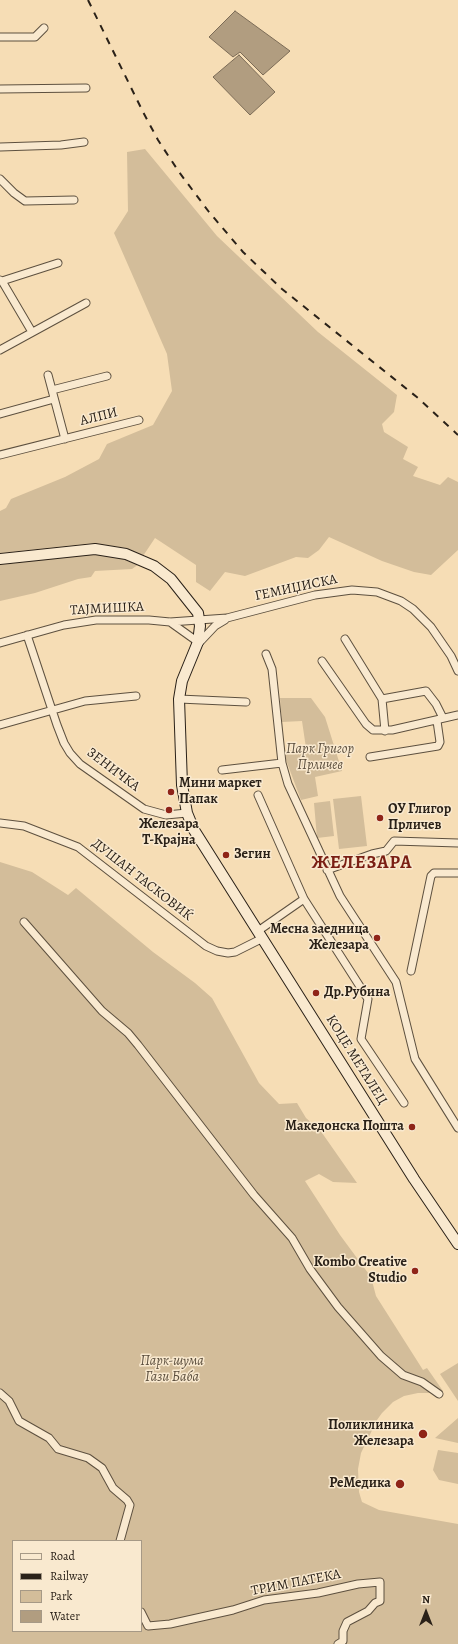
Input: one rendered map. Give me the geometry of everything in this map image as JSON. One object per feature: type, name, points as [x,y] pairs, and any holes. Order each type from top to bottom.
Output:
[{"type":"street","points":[[0,37],[34,37],[44,28]]},
{"type":"street","points":[[0,90],[86,88]]},
{"type":"street","points":[[0,147],[61,145],[84,142]]},
{"type":"street","points":[[0,179],[14,193],[25,201],[74,200]]},
{"type":"street","points":[[32,332],[1,281],[58,263]]},
{"type":"street","points":[[0,350],[86,303]]},
{"type":"street","name":"АЛПИ","points":[[48,375],[65,439]]},
{"type":"street","points":[[52,390],[107,376]]},
{"type":"street","points":[[0,414],[54,399]]},
{"type":"street","name":"АЛПИ","points":[[0,455],[139,420]]},
{"type":"street","points":[[0,559],[95,549],[126,554],[154,566],[171,579],[198,613],[200,621]]},
{"type":"street","name":"ГЕМИЏИСКА","points":[[200,621],[227,618],[335,591],[352,590],[377,592],[400,601],[424,619],[441,641],[458,671]]},
{"type":"street","name":"КОЦЕ МЕТАЛЕЦ","points":[[198,643],[227,618]]},
{"type":"street","name":"ТАЈМИШКА","points":[[0,643],[64,625],[96,620],[142,620],[170,622],[200,621]]},
{"type":"street","name":"КОЦЕ МЕТАЛЕЦ","points":[[200,621],[198,643],[182,681],[179,699],[180,767],[187,813],[194,830],[414,1179],[458,1244]]},
{"type":"street","points":[[170,622],[198,643]]},
{"type":"street","name":"ЗЕНИЧКА","points":[[27,635],[64,743],[80,764],[144,808],[166,815],[187,813]]},
{"type":"street","points":[[345,639],[382,699],[384,731]]},
{"type":"street","points":[[266,654],[272,669],[276,694],[282,763],[288,784],[340,896],[396,982],[415,1059],[458,1128]]},
{"type":"street","points":[[322,661],[366,724],[373,730],[384,731],[458,715]]},
{"type":"street","points":[[370,757],[438,746],[440,742],[440,719],[436,704],[426,691],[382,699]]},
{"type":"street","points":[[0,725],[52,709],[85,701],[136,696]]},
{"type":"street","points":[[179,699],[246,702]]},
{"type":"street","points":[[222,770],[282,763]]},
{"type":"street","name":"КОЦЕ МЕТАЛЕЦ","points":[[258,795],[304,899],[368,999],[361,1039],[404,1103]]},
{"type":"street","name":"ДУШАН ТАСКОВИЌ","points":[[0,823],[24,826],[46,833],[78,847],[206,946],[217,952],[235,952],[260,934]]},
{"type":"street","points":[[327,870],[372,854],[386,851],[394,841],[458,843]]},
{"type":"street","points":[[411,971],[431,876],[434,873],[458,873]]},
{"type":"street","points":[[260,934],[304,899]]},
{"type":"street","points":[[24,922],[102,1011],[128,1033],[138,1045],[254,1195],[292,1238],[310,1269],[338,1307],[381,1356],[403,1375],[422,1382],[439,1394]]},
{"type":"street","points":[[0,1393],[9,1401],[19,1421],[49,1438],[58,1448],[88,1458],[102,1468],[113,1488],[127,1500],[130,1505],[120,1540]]},
{"type":"street","name":"ТРИМ ПАТЕКА","points":[[142,1614],[148,1626],[170,1624],[233,1610],[264,1600],[318,1593],[358,1584],[380,1582],[380,1601],[375,1603],[368,1611],[344,1625],[343,1641],[338,1644]]},
{"type":"green space","points":[[145,149],[217,236],[318,332],[397,395],[394,412],[382,424],[384,432],[408,447],[403,459],[418,467],[413,476],[440,485],[448,477],[458,482],[458,550],[431,575],[414,572],[382,561],[329,537],[319,550],[308,558],[296,557],[245,576],[225,572],[210,591],[196,582],[196,565],[155,538],[143,556],[126,548],[93,543],[0,553],[0,511],[6,508],[11,499],[65,477],[99,459],[107,444],[153,425],[172,391],[167,354],[114,233],[128,211],[127,152]]},
{"type":"green space","points":[[94,554],[120,557],[139,564],[132,569],[95,571],[91,577],[78,579],[35,593],[0,601],[0,565]]},
{"type":"green space","name":"Парк Григор Прличев","points":[[280,698],[311,698],[325,717],[342,771],[315,777],[318,796],[301,800],[286,760],[286,751],[306,748],[302,721],[282,722]]},
{"type":"green space","points":[[361,796],[367,846],[339,849],[333,799]]},
{"type":"green space","points":[[330,801],[334,836],[317,838],[314,803]]},
{"type":"green space","name":"Парк-шума Гази Баба","points":[[0,862],[32,872],[68,895],[76,888],[153,952],[195,983],[212,998],[259,1083],[279,1104],[297,1103],[306,1118],[320,1130],[357,1183],[333,1182],[319,1174],[305,1181],[340,1235],[371,1277],[376,1296],[423,1370],[427,1368],[443,1391],[441,1393],[418,1393],[404,1396],[393,1402],[382,1413],[361,1453],[358,1469],[359,1492],[362,1502],[379,1510],[458,1524],[458,1644],[0,1644]]},
{"type":"green space","points":[[458,1363],[458,1401],[440,1374]]},
{"type":"green space","points":[[458,1418],[458,1443],[435,1438]]},
{"type":"green space","points":[[438,1450],[458,1453],[458,1484],[439,1480],[433,1470]]},
{"type":"water","points":[[235,11],[290,51],[263,75],[240,52],[233,57],[209,37]]},
{"type":"water","points":[[239,55],[275,92],[250,115],[213,77]]},
{"type":"railway","points":[[88,0],[158,140],[179,172],[209,212],[243,252],[282,289],[418,398],[458,435]]},
{"type":"place","name":"Мини маркет Папак","points":[[171,792]]},
{"type":"place","name":"Железара Т-Крајна","points":[[169,810]]},
{"type":"place","name":"ОУ Глигор Прличев","points":[[380,818]]},
{"type":"place","name":"Зегин","points":[[226,855]]},
{"type":"place","name":"Месна заедница Железара","points":[[377,938]]},
{"type":"place","name":"Др.Рубина","points":[[316,993]]},
{"type":"place","name":"Македонска Пошта","points":[[412,1127]]},
{"type":"place","name":"Kombo Creative Studio","points":[[415,1271]]},
{"type":"place","name":"Поликлиника Железара","points":[[423,1434]]},
{"type":"place","name":"РеМедика","points":[[400,1484]]},
{"type":"district","name":"ЖЕЛЕЗАРА","points":[[362,864]]}]
